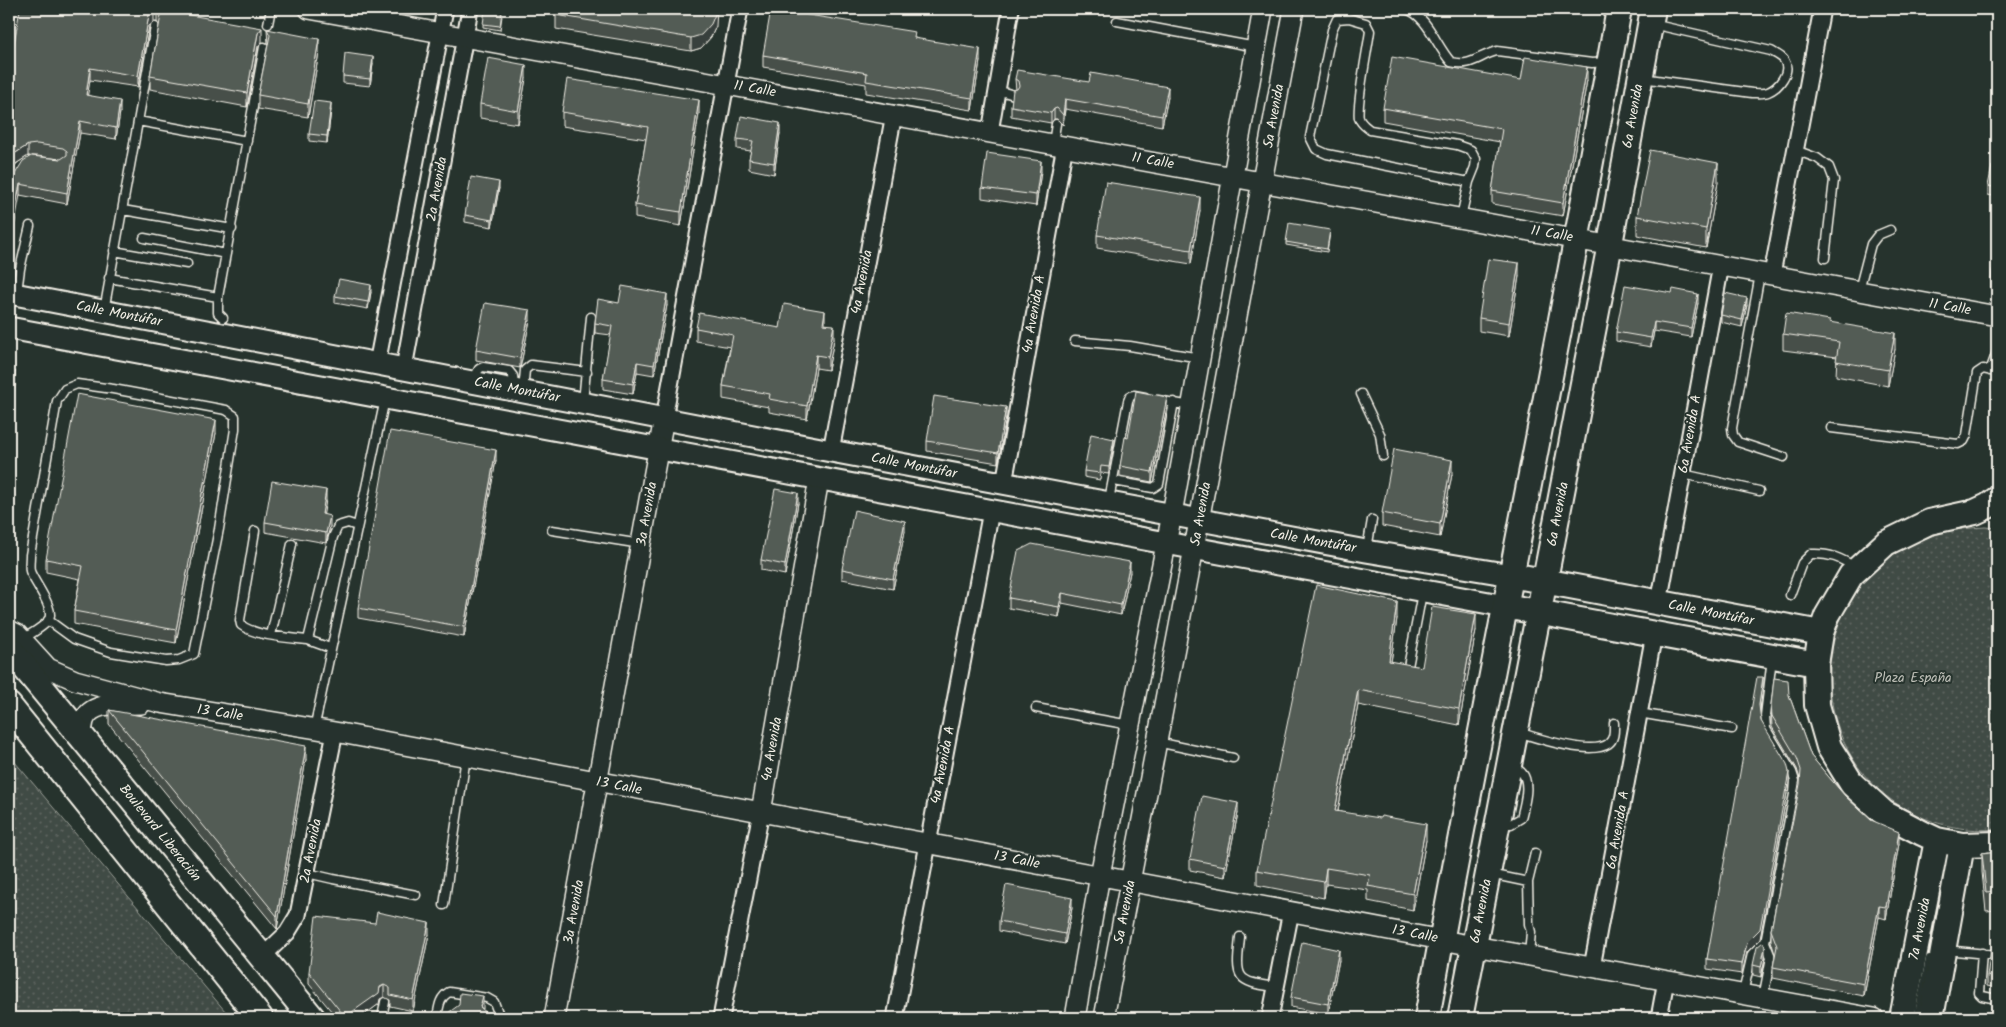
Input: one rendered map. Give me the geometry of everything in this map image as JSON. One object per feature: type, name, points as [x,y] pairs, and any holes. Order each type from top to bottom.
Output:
[{"type":"highway","name":"Boulevard Liberación","points":[[13,639],[81,736],[312,1018]]},
{"type":"highway","points":[[9,706],[260,1018]]},
{"type":"main road","name":"6a Avenida","points":[[1460,1018],[1454,942],[1516,592],[1584,240],[1618,9]]},
{"type":"main road","name":"6a Avenida","points":[[1427,1018],[1454,942],[1488,874],[1610,244],[1651,16]]},
{"type":"main road","name":"Calle Montúfar","points":[[13,294],[584,402],[831,451],[1366,551],[1516,592],[1539,612],[1816,664]]},
{"type":"main road","name":"Calle Montúfar","points":[[9,328],[1422,591],[1516,592],[1545,582],[1821,633]]},
{"type":"main road","points":[[1997,499],[1975,512],[1929,522],[1886,543],[1857,569],[1851,575],[1827,616],[1821,633],[1816,664],[1817,705],[1829,747],[1852,784],[1884,813],[1952,843],[1997,844]]},
{"type":"main road","name":"7a Avenida","points":[[1931,1018],[1937,950],[1952,843]]},
{"type":"main road","name":"7a Avenida","points":[[1902,1018],[1952,843]]},
{"type":"street","name":"11 Calle","points":[[309,9],[1610,244],[1997,316]]},
{"type":"street","name":"2a Avenida","points":[[377,364],[445,9]]},
{"type":"street","name":"2a Avenida","points":[[404,368],[470,9]]},
{"type":"street","name":"3a Avenida","points":[[554,1018],[740,9]]},
{"type":"street","points":[[990,132],[1011,9]]},
{"type":"street","name":"5a Avenida","points":[[1075,1018],[1100,876],[1172,514],[1183,404],[1200,358],[1264,9]]},
{"type":"street","name":"5a Avenida","points":[[1104,1018],[1294,9]]},
{"type":"street","points":[[1766,273],[1795,150],[1822,9]]},
{"type":"street","name":"4a Avenida","points":[[831,451],[894,114]]},
{"type":"street","name":"4a Avenida A","points":[[1004,483],[1059,144]]},
{"type":"street","name":"6a Avenida A","points":[[1659,603],[1721,265]]},
{"type":"street","name":"4a Avenida","points":[[721,1018],[761,812],[820,479]]},
{"type":"street","name":"4a Avenida A","points":[[895,1018],[991,511]]},
{"type":"street","name":"6a Avenida A","points":[[1592,967],[1654,634]]},
{"type":"street","name":"13 Calle","points":[[13,639],[48,668],[75,680],[160,703],[335,732],[1529,956],[1874,1018]]},
{"type":"street","name":"13 Calle","points":[[81,736],[84,719],[93,709],[107,705],[160,703]]},
{"type":"street","name":"2a Avenida","points":[[262,957],[274,948],[287,933],[298,915],[335,732]]},
{"type":"street","points":[[1270,1018],[1291,911]]},
{"type":"street","points":[[1659,1018],[1666,980]]},
{"type":"lane","points":[[268,24],[271,9]]},
{"type":"lane","points":[[1406,9],[1412,11],[1426,25],[1451,62],[1460,64],[1473,63],[1486,54],[1497,51],[1592,63],[1609,62]]},
{"type":"lane","points":[[1640,77],[1752,93],[1766,93],[1777,88],[1787,65],[1783,58],[1771,51],[1651,16]]},
{"type":"lane","points":[[1461,217],[1469,182],[1475,167],[1476,159],[1471,150],[1457,145],[1370,130],[1363,125],[1359,117],[1360,100],[1370,31],[1366,22],[1349,18],[1337,19],[1332,30],[1310,137],[1316,149],[1328,154],[1469,182]]},
{"type":"lane","points":[[1117,21],[1256,46]]},
{"type":"lane","points":[[104,311],[155,27]]},
{"type":"lane","points":[[223,318],[218,313],[218,297],[264,47]]},
{"type":"lane","points":[[997,90],[1014,95]]},
{"type":"lane","points":[[138,121],[247,141]]},
{"type":"lane","points":[[1056,124],[1059,144]]},
{"type":"lane","points":[[1795,150],[1816,158],[1829,167],[1834,180],[1825,258]]},
{"type":"lane","points":[[9,186],[13,173],[20,166],[28,161],[36,162]]},
{"type":"lane","points":[[123,210],[232,229]]},
{"type":"lane","points":[[13,294],[30,226]]},
{"type":"lane","points":[[1859,290],[1871,244],[1878,235],[1890,230]]},
{"type":"lane","points":[[144,238],[226,254]]},
{"type":"lane","points":[[114,251],[187,264]]},
{"type":"lane","points":[[1766,273],[1732,428],[1733,435],[1738,442],[1784,457]]},
{"type":"lane","points":[[109,278],[218,297]]},
{"type":"lane","points":[[584,402],[591,317]]},
{"type":"lane","points":[[1075,341],[1130,346],[1200,358]]},
{"type":"lane","points":[[1831,428],[1958,444],[1964,441],[1967,435],[1977,373],[1983,370],[1994,371],[1997,352]]},
{"type":"lane","points":[[519,390],[526,370],[531,365],[587,372]]},
{"type":"lane","points":[[77,384],[113,389],[226,410],[235,416],[235,429],[219,529],[194,654],[180,660],[166,661],[111,652],[74,639],[48,620],[50,609],[37,587],[30,569],[30,555],[57,401],[65,389],[77,384]]},
{"type":"lane","points":[[1361,394],[1380,434],[1383,456]]},
{"type":"lane","points":[[1109,502],[1130,396],[1134,395],[1183,404],[1157,486],[1153,488],[1114,480]]},
{"type":"lane","points":[[314,729],[330,648],[386,398]]},
{"type":"lane","points":[[1683,474],[1759,491]]},
{"type":"lane","points":[[1366,551],[1372,520]]},
{"type":"lane","points":[[308,640],[333,537],[338,526],[348,523],[358,526]]},
{"type":"lane","points":[[552,530],[642,544]]},
{"type":"lane","points":[[255,532],[240,620],[241,625],[245,628],[271,635],[308,640],[330,648]]},
{"type":"lane","points":[[271,635],[292,544]]},
{"type":"lane","points":[[1790,595],[1802,563],[1811,554],[1823,554],[1840,558],[1857,569]]},
{"type":"lane","points":[[1407,672],[1422,591]]},
{"type":"lane","points":[[13,639],[48,620]]},
{"type":"lane","points":[[1742,994],[1752,954],[1764,942],[1794,794],[1795,781],[1792,772],[1766,728],[1765,716],[1772,656]]},
{"type":"lane","points":[[1036,708],[1130,725]]},
{"type":"lane","points":[[1639,713],[1732,728]]},
{"type":"lane","points":[[1516,731],[1554,743],[1593,748],[1608,745],[1613,739],[1614,723]]},
{"type":"lane","points":[[1157,742],[1233,758]]},
{"type":"lane","points":[[444,905],[466,757]]},
{"type":"lane","points":[[1529,956],[1531,932],[1529,924],[1528,882],[1535,853]]},
{"type":"lane","points":[[306,872],[332,879],[416,895]]},
{"type":"lane","points":[[1488,874],[1528,882]]},
{"type":"lane","points":[[1240,937],[1237,966],[1241,977],[1247,982],[1276,987]]},
{"type":"lane","points":[[1763,998],[1771,957],[1764,942]]},
{"type":"lane","points":[[1918,1018],[1937,950],[1997,955]]},
{"type":"lane","points":[[1982,953],[1979,993],[1982,996],[1997,999]]},
{"type":"lane","points":[[437,1018],[440,1002],[443,996],[449,992],[487,998],[494,1002],[500,1018]]},
{"type":"lane","points":[[382,1018],[385,1002]]},
{"type":"green space","name":"Plaza España","points":[[1997,528],[1997,829],[1975,830],[1943,825],[1923,818],[1878,789],[1853,758],[1836,722],[1830,684],[1833,645],[1846,608],[1869,575],[1902,549],[1922,539],[1953,530]]},
{"type":"green space","points":[[9,755],[231,1018],[9,1018]]},
{"type":"building","points":[[20,9],[154,10],[149,15],[138,76],[90,68],[86,95],[120,101],[116,128],[80,121],[67,193],[20,184],[9,242],[9,179],[12,179],[23,161],[31,156],[61,159],[67,155],[67,151],[63,148],[37,144],[28,145],[14,154],[9,161],[9,72]]},
{"type":"building","points":[[157,9],[262,28],[258,33],[247,93],[150,76],[161,15]]},
{"type":"building","points":[[557,9],[716,9],[716,12],[711,24],[701,35],[691,38],[556,15]]},
{"type":"building","points":[[771,9],[915,32],[914,38],[980,49],[972,98],[866,81],[867,73],[763,55]]},
{"type":"building","points":[[485,10],[502,12],[500,26],[483,24]]},
{"type":"building","points":[[267,29],[319,39],[308,104],[258,95],[270,35]]},
{"type":"building","points":[[345,53],[373,57],[370,79],[343,76]]},
{"type":"building","points":[[1392,57],[1521,80],[1525,57],[1587,67],[1563,203],[1492,191],[1502,129],[1383,108]]},
{"type":"building","points":[[488,58],[526,65],[518,111],[480,104]]},
{"type":"building","points":[[1017,70],[1089,82],[1091,73],[1168,87],[1162,116],[1065,99],[1063,115],[1057,108],[1051,113],[1011,106],[1013,90],[1019,86],[1018,81],[1015,79]]},
{"type":"building","points":[[567,79],[699,100],[681,212],[635,205],[648,127],[562,112]]},
{"type":"building","points":[[314,101],[331,103],[327,136],[309,134]]},
{"type":"building","points":[[741,116],[780,123],[774,163],[749,159],[753,141],[737,139]]},
{"type":"building","points":[[1650,150],[1718,163],[1706,229],[1637,216]]},
{"type":"building","points":[[987,153],[1041,161],[1036,195],[982,188]]},
{"type":"building","points":[[1992,166],[1997,167],[1997,188],[1988,186]]},
{"type":"building","points":[[471,177],[499,182],[492,220],[465,215]]},
{"type":"building","points":[[1106,182],[1200,197],[1191,250],[1097,235]]},
{"type":"building","points":[[1289,223],[1330,230],[1327,249],[1286,242]]},
{"type":"building","points":[[1997,231],[1997,281],[1991,281]]},
{"type":"building","points":[[1488,259],[1519,263],[1509,323],[1479,318]]},
{"type":"building","points":[[339,279],[371,285],[368,302],[335,296]]},
{"type":"building","points":[[1625,285],[1672,293],[1673,289],[1698,294],[1691,328],[1654,322],[1651,338],[1616,332]]},
{"type":"building","points":[[622,286],[667,294],[654,365],[637,362],[633,384],[603,379],[612,326],[595,323],[598,299],[619,303]]},
{"type":"building","points":[[1725,293],[1747,298],[1742,320],[1721,315]]},
{"type":"building","points":[[485,303],[530,310],[520,358],[476,350]]},
{"type":"building","points":[[784,304],[825,311],[823,324],[834,325],[828,357],[816,355],[807,406],[769,399],[770,394],[723,386],[733,335],[696,328],[699,313],[780,328]]},
{"type":"building","points":[[1786,313],[1895,333],[1888,370],[1836,361],[1839,342],[1783,334]]},
{"type":"building","points":[[9,370],[15,371],[9,400]]},
{"type":"building","points":[[1136,391],[1167,397],[1152,472],[1120,466],[1125,437],[1128,438]]},
{"type":"building","points":[[77,394],[216,420],[176,630],[74,611],[83,566],[46,559]]},
{"type":"building","points":[[934,396],[1006,407],[998,453],[927,441]]},
{"type":"building","points":[[390,431],[496,450],[464,627],[358,608]]},
{"type":"building","points":[[1091,434],[1114,439],[1109,467],[1101,466],[1100,473],[1084,471]]},
{"type":"building","points":[[1394,449],[1452,460],[1440,524],[1382,513]]},
{"type":"building","points":[[272,481],[326,490],[322,514],[330,516],[326,533],[265,522]]},
{"type":"building","points":[[775,489],[798,493],[785,565],[761,560]]},
{"type":"building","points":[[854,510],[905,521],[893,579],[842,569]]},
{"type":"building","points":[[1032,544],[1130,562],[1121,605],[1062,593],[1059,607],[1009,598],[1018,551]]},
{"type":"building","points":[[1316,585],[1397,602],[1389,661],[1422,667],[1432,607],[1476,614],[1459,709],[1358,690],[1335,811],[1380,818],[1381,816],[1426,824],[1413,894],[1368,886],[1370,875],[1326,868],[1324,882],[1257,870]]},
{"type":"building","points":[[1757,677],[1763,677],[1759,705],[1761,721],[1787,764],[1789,772],[1760,929],[1747,942],[1742,964],[1707,959]]},
{"type":"building","points":[[1774,678],[1788,680],[1789,695],[1811,756],[1845,796],[1871,820],[1899,832],[1886,907],[1879,906],[1864,984],[1773,967],[1777,946],[1771,930],[1800,784],[1801,770],[1797,758],[1772,716],[1771,705]]},
{"type":"building","points":[[109,710],[306,746],[277,916]]},
{"type":"building","points":[[1202,796],[1238,803],[1225,866],[1190,859]]},
{"type":"building","points":[[1997,851],[1997,891],[1986,892],[1982,853]]},
{"type":"building","points":[[1006,885],[1072,898],[1065,934],[999,921]]},
{"type":"building","points":[[377,912],[429,923],[413,1000],[390,995],[390,988],[384,985],[380,987],[379,993],[345,1017],[309,972],[316,916],[375,923]]},
{"type":"building","points":[[1302,942],[1339,950],[1328,1004],[1291,997]]},
{"type":"building","points":[[1763,942],[1765,947],[1761,967],[1753,965],[1757,947]]},
{"type":"building","points":[[1991,950],[1997,950],[1997,978],[1987,976]]},
{"type":"building","points":[[460,993],[483,996],[480,1007],[490,1018],[440,1018],[440,1014],[448,1013],[459,1005]]},
{"type":"building","points":[[1781,1012],[1819,1018],[1779,1018]]}]
